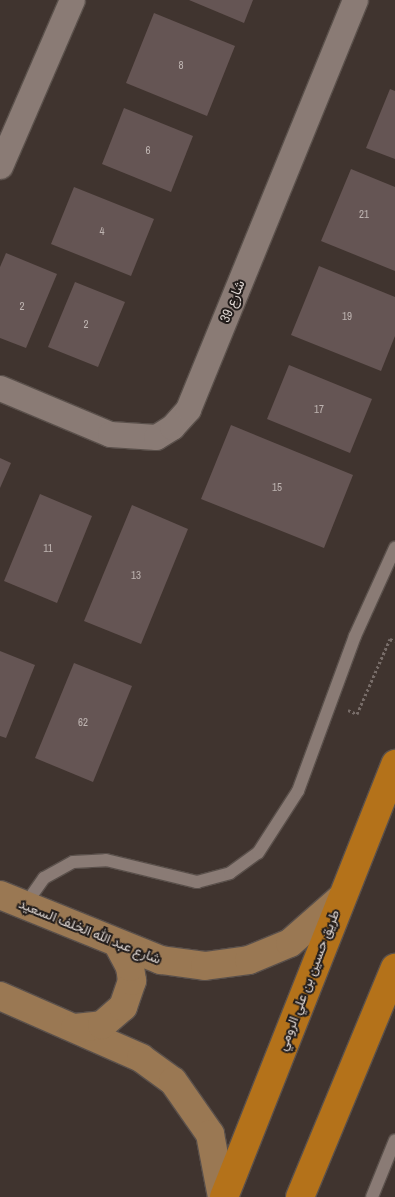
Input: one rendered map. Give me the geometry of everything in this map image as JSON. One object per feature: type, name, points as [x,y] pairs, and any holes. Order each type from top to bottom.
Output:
[{"type":"highway","name":"طريق حسين بن علي الرومي","points":[[223,1197],[395,764]]},
{"type":"highway","points":[[300,1197],[395,968]]},
{"type":"main road","name":"شارع عبد الله الخلف السعيد","points":[[0,895],[117,943],[182,965],[227,965],[290,943],[340,899]]},
{"type":"main road","points":[[75,1028],[102,1025],[123,1007],[132,981],[130,967],[117,943]]},
{"type":"main road","points":[[0,996],[141,1058],[186,1095],[210,1134],[223,1197]]},
{"type":"street","points":[[0,166],[72,0]]},
{"type":"street","name":"شارع 39","points":[[0,388],[110,434],[156,437],[172,427],[188,408],[354,0]]},
{"type":"lane","points":[[25,905],[44,878],[73,862],[106,860],[197,882],[230,873],[258,852],[298,791],[355,636],[395,548]]},
{"type":"lane","points":[[372,1197],[395,1140]]},
{"type":"path","points":[[342,707],[357,714],[390,639],[395,641]]},
{"type":"building","points":[[189,0],[253,0],[244,23]]},
{"type":"building","points":[[154,13],[235,46],[207,116],[126,83]]},
{"type":"building","points":[[390,89],[395,91],[395,159],[366,148]]},
{"type":"building","points":[[124,108],[193,136],[171,192],[102,164]]},
{"type":"building","points":[[351,169],[395,187],[395,271],[321,241]]},
{"type":"building","points":[[74,187],[154,219],[131,276],[51,244]]},
{"type":"building","points":[[6,253],[57,274],[26,348],[0,338],[0,267]]},
{"type":"building","points":[[319,266],[395,297],[395,336],[381,371],[291,335]]},
{"type":"building","points":[[75,282],[125,302],[98,367],[48,347]]},
{"type":"building","points":[[289,365],[372,399],[350,453],[267,419]]},
{"type":"building","points":[[231,425],[353,475],[324,548],[201,499]]},
{"type":"building","points":[[0,458],[11,463],[0,488]]},
{"type":"building","points":[[40,494],[92,516],[57,603],[4,581]]},
{"type":"building","points":[[132,505],[188,529],[141,644],[84,621]]},
{"type":"building","points":[[0,651],[35,665],[6,738],[0,736]]},
{"type":"building","points":[[74,663],[132,686],[93,782],[35,758]]}]
